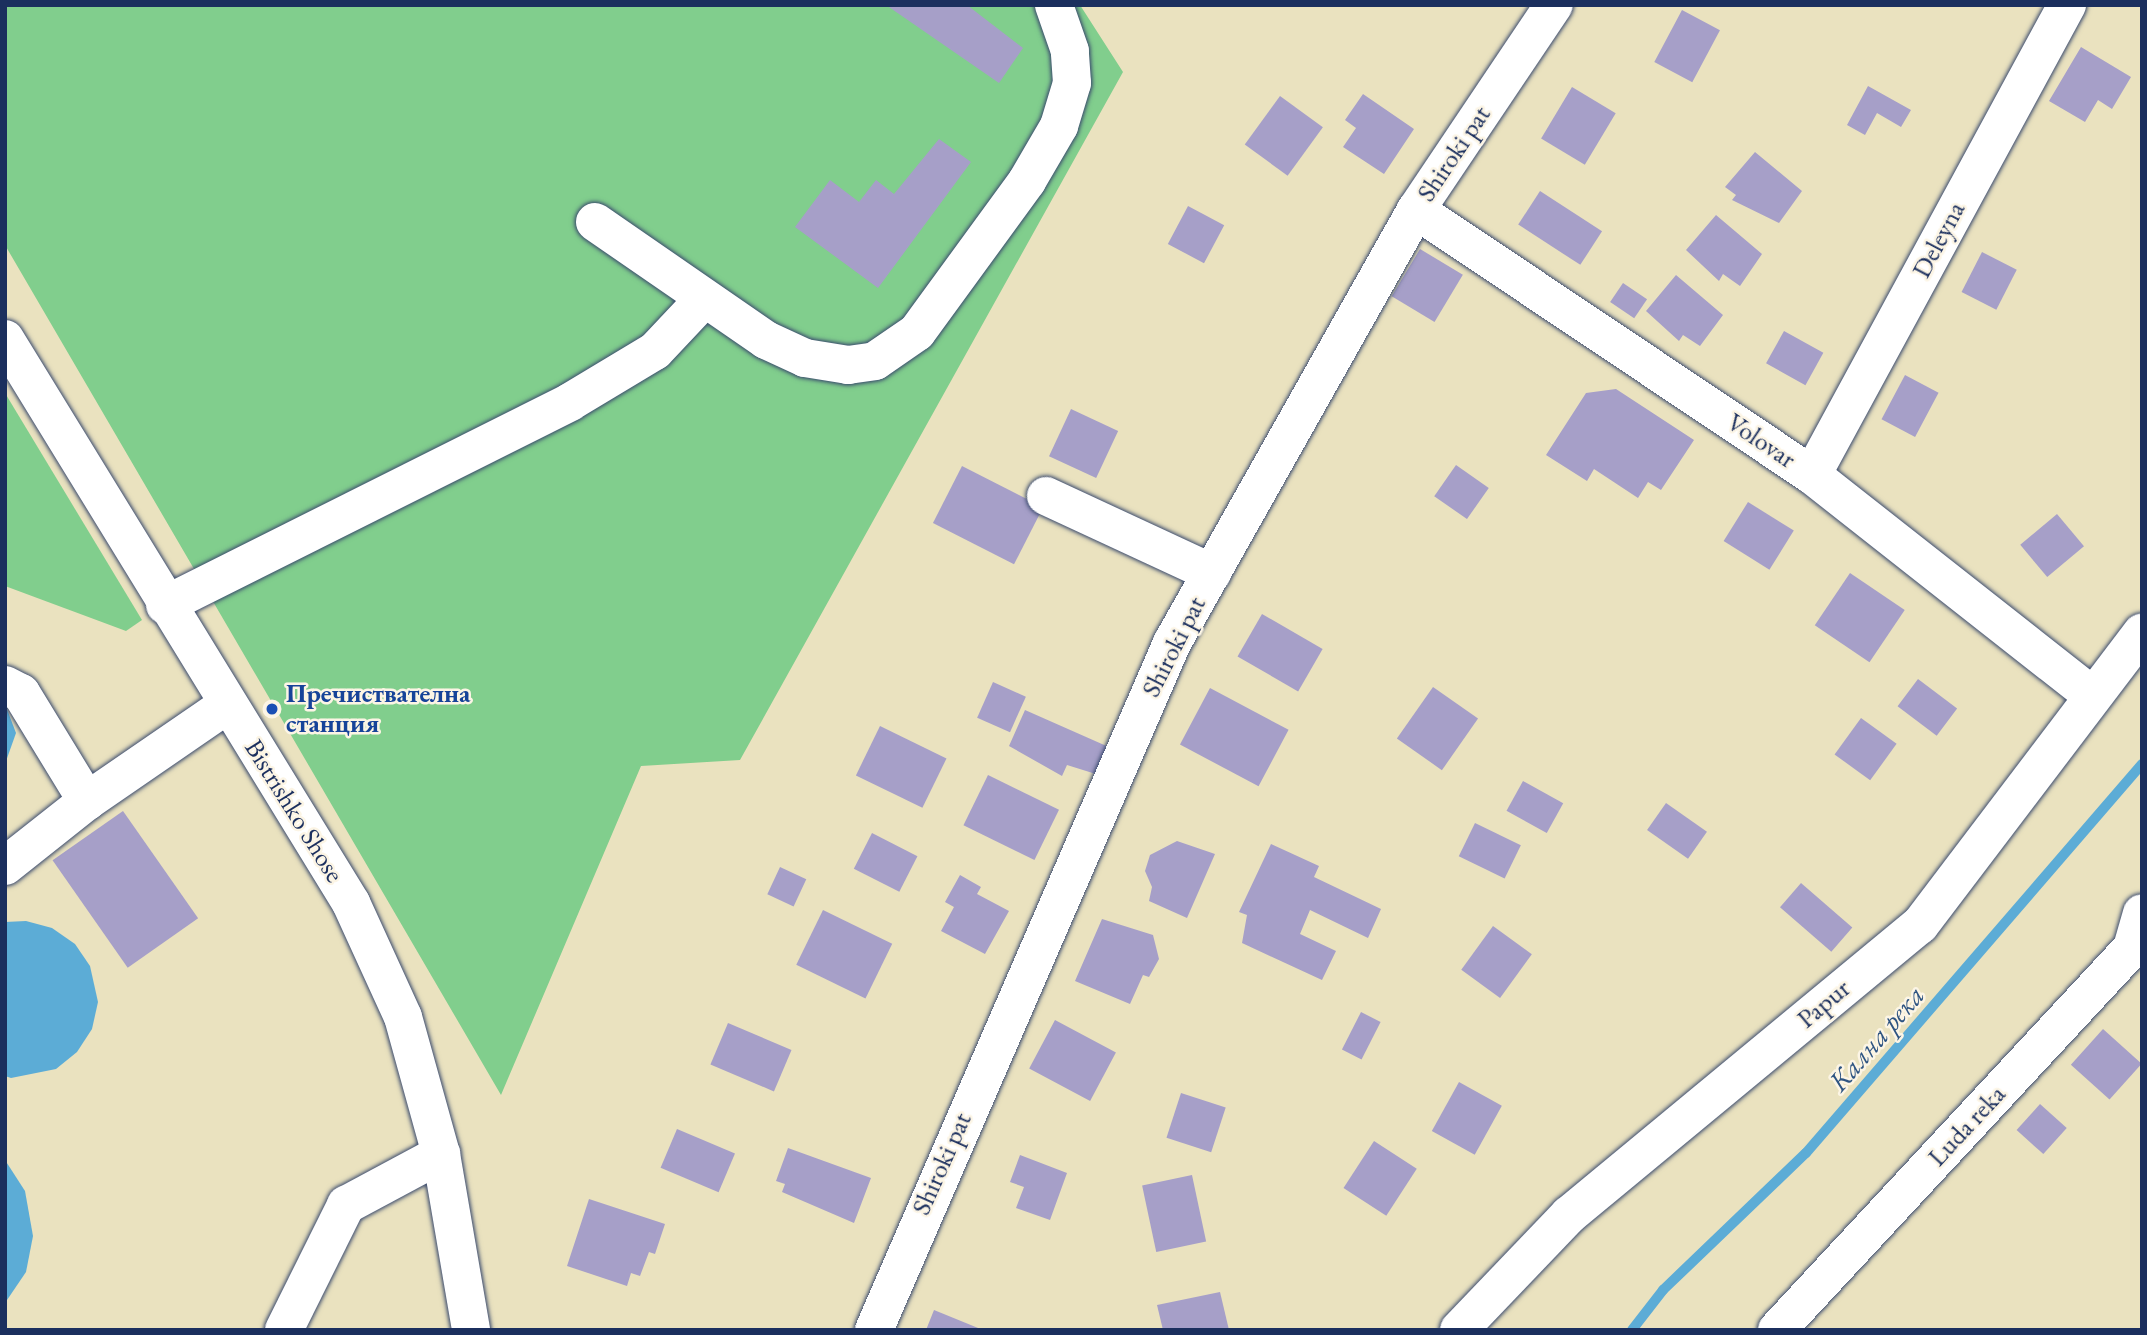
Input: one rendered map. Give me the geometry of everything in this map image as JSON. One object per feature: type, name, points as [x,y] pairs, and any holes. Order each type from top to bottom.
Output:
[{"type":"street","points":[[595,222],[703,300],[805,358],[848,365],[899,349],[1027,181],[1059,126],[1072,83],[1070,51],[1054,5]]},
{"type":"street","name":"Shiroki pat","points":[[874,1330],[1167,656],[1416,210],[1554,5]]},
{"type":"street","name":"Deleyna","points":[[1812,475],[2067,5]]},
{"type":"street","name":"Volovar","points":[[1416,210],[1812,475],[2090,694]]},
{"type":"street","points":[[165,605],[570,402],[655,351],[703,300]]},
{"type":"street","name":"Bistrishko Shose","points":[[5,339],[165,605],[351,904],[403,1017],[440,1154],[471,1330]]},
{"type":"street","points":[[1046,496],[1212,573]]},
{"type":"street","name":"Papur","points":[[1459,1330],[1569,1215],[1920,925],[2090,694],[2142,633]]},
{"type":"street","points":[[5,685],[21,693],[87,801]]},
{"type":"street","points":[[5,866],[87,801],[228,704]]},
{"type":"street","name":"Luda reka","points":[[1777,1330],[2139,936]]},
{"type":"street","points":[[284,1330],[346,1205],[440,1154]]},
{"type":"green space","points":[[5,5],[1080,5],[1123,72],[740,760],[641,766],[501,1095],[5,245]]},
{"type":"green space","points":[[5,393],[142,620],[126,631],[5,586]]},
{"type":"water","points":[[5,704],[16,733],[5,764]]},
{"type":"water","points":[[26,921],[52,928],[75,944],[90,966],[98,1002],[92,1029],[77,1052],[56,1069],[11,1078],[5,1076],[5,922]]},
{"type":"water","points":[[5,1160],[25,1191],[33,1236],[26,1272],[5,1303]]},
{"type":"building","points":[[886,5],[967,5],[1023,48],[999,83]]},
{"type":"building","points":[[1682,10],[1720,30],[1692,82],[1654,62]]},
{"type":"building","points":[[2081,47],[2131,77],[2112,109],[2098,100],[2085,122],[2049,101]]},
{"type":"building","points":[[1868,86],[1911,110],[1901,127],[1877,113],[1865,135],[1847,125]]},
{"type":"building","points":[[1572,87],[1616,113],[1585,165],[1541,138]]},
{"type":"building","points":[[1363,94],[1414,129],[1384,174],[1343,147],[1356,128],[1345,120]]},
{"type":"building","points":[[1280,96],[1323,127],[1288,176],[1245,145]]},
{"type":"building","points":[[939,139],[971,162],[878,288],[795,227],[830,180],[859,202],[876,180],[894,194]]},
{"type":"building","points":[[1755,152],[1802,191],[1779,223],[1732,200],[1736,195],[1725,187]]},
{"type":"building","points":[[1540,191],[1602,231],[1580,265],[1518,225]]},
{"type":"building","points":[[1188,206],[1224,225],[1204,263],[1168,244]]},
{"type":"building","points":[[1716,215],[1762,254],[1740,286],[1723,274],[1719,281],[1686,250]]},
{"type":"building","points":[[1420,249],[1463,275],[1435,322],[1392,296]]},
{"type":"building","points":[[1982,252],[2017,270],[1996,310],[1962,292]]},
{"type":"building","points":[[1676,275],[1723,315],[1700,346],[1683,335],[1679,341],[1646,311]]},
{"type":"building","points":[[1623,283],[1647,299],[1634,318],[1610,302]]},
{"type":"building","points":[[1784,331],[1823,353],[1805,385],[1766,363]]},
{"type":"building","points":[[1905,375],[1939,393],[1915,437],[1882,419]]},
{"type":"building","points":[[1616,389],[1694,440],[1661,490],[1648,482],[1638,498],[1594,469],[1587,481],[1546,455],[1586,393]]},
{"type":"building","points":[[1071,409],[1118,431],[1096,478],[1049,456]]},
{"type":"building","points":[[1456,465],[1489,488],[1467,519],[1434,496]]},
{"type":"building","points":[[962,466],[1043,507],[1014,564],[933,523]]},
{"type":"building","points":[[1748,502],[1794,531],[1769,570],[1724,541]]},
{"type":"building","points":[[2057,514],[2084,546],[2047,577],[2020,545]]},
{"type":"building","points":[[1850,573],[1905,610],[1869,662],[1815,625]]},
{"type":"building","points":[[1262,614],[1323,649],[1298,691],[1238,656]]},
{"type":"building","points":[[1918,679],[1957,708],[1937,736],[1898,706]]},
{"type":"building","points":[[993,682],[1026,697],[1010,732],[977,718]]},
{"type":"building","points":[[1433,687],[1478,719],[1442,770],[1397,739]]},
{"type":"building","points":[[1210,688],[1289,730],[1259,786],[1180,745]]},
{"type":"building","points":[[1025,710],[1111,748],[1099,775],[1067,765],[1062,776],[1009,746]]},
{"type":"building","points":[[1861,718],[1897,744],[1870,780],[1835,754]]},
{"type":"building","points":[[880,726],[947,758],[922,808],[856,775]]},
{"type":"building","points":[[988,775],[1059,810],[1034,860],[963,825]]},
{"type":"building","points":[[1523,781],[1563,803],[1547,833],[1507,811]]},
{"type":"building","points":[[1666,803],[1707,832],[1688,859],[1647,830]]},
{"type":"building","points":[[123,811],[198,918],[128,968],[53,860]]},
{"type":"building","points":[[1475,823],[1521,845],[1505,879],[1459,856]]},
{"type":"building","points":[[872,833],[917,856],[899,892],[854,869]]},
{"type":"building","points":[[1177,841],[1215,854],[1187,918],[1149,901],[1152,887],[1145,871],[1150,855]]},
{"type":"building","points":[[1271,844],[1319,866],[1314,877],[1381,909],[1368,938],[1310,910],[1300,934],[1336,951],[1322,980],[1242,943],[1247,915],[1239,912]]},
{"type":"building","points":[[780,867],[806,879],[794,906],[767,894]]},
{"type":"building","points":[[960,875],[981,887],[977,894],[1009,911],[985,954],[941,931],[954,907],[945,902]]},
{"type":"building","points":[[1801,883],[1852,928],[1831,952],[1780,907]]},
{"type":"building","points":[[823,910],[892,944],[865,999],[796,965]]},
{"type":"building","points":[[1102,919],[1153,935],[1159,959],[1149,977],[1143,975],[1130,1004],[1075,981]]},
{"type":"building","points":[[1493,926],[1532,954],[1500,998],[1461,970]]},
{"type":"building","points":[[1361,1012],[1381,1022],[1362,1059],[1342,1049]]},
{"type":"building","points":[[1055,1020],[1116,1052],[1090,1101],[1029,1069]]},
{"type":"building","points":[[728,1023],[792,1050],[774,1091],[710,1064]]},
{"type":"building","points":[[2103,1029],[2142,1064],[2110,1099],[2071,1065]]},
{"type":"building","points":[[1459,1082],[1502,1106],[1475,1155],[1432,1131]]},
{"type":"building","points":[[1181,1093],[1226,1108],[1211,1152],[1166,1138]]},
{"type":"building","points":[[2040,1104],[2067,1128],[2043,1154],[2017,1130]]},
{"type":"building","points":[[677,1129],[735,1154],[719,1192],[661,1168]]},
{"type":"building","points":[[1374,1141],[1417,1169],[1386,1216],[1344,1188]]},
{"type":"building","points":[[788,1148],[871,1178],[854,1223],[782,1192],[785,1184],[776,1181]]},
{"type":"building","points":[[1020,1155],[1067,1173],[1050,1220],[1016,1208],[1024,1187],[1010,1182]]},
{"type":"building","points":[[1192,1175],[1206,1242],[1156,1252],[1142,1186]]},
{"type":"building","points":[[589,1199],[665,1224],[655,1254],[649,1252],[640,1276],[631,1273],[627,1286],[567,1266]]},
{"type":"building","points":[[1220,1292],[1229,1330],[1163,1330],[1157,1305]]},
{"type":"building","points":[[934,1310],[983,1330],[926,1330]]},
{"type":"waterway","name":"Кална река","points":[[1632,1330],[1663,1290],[1806,1153],[2142,764]]},
{"type":"place","name":"Пречиствателна станция","points":[[272,709]]}]
